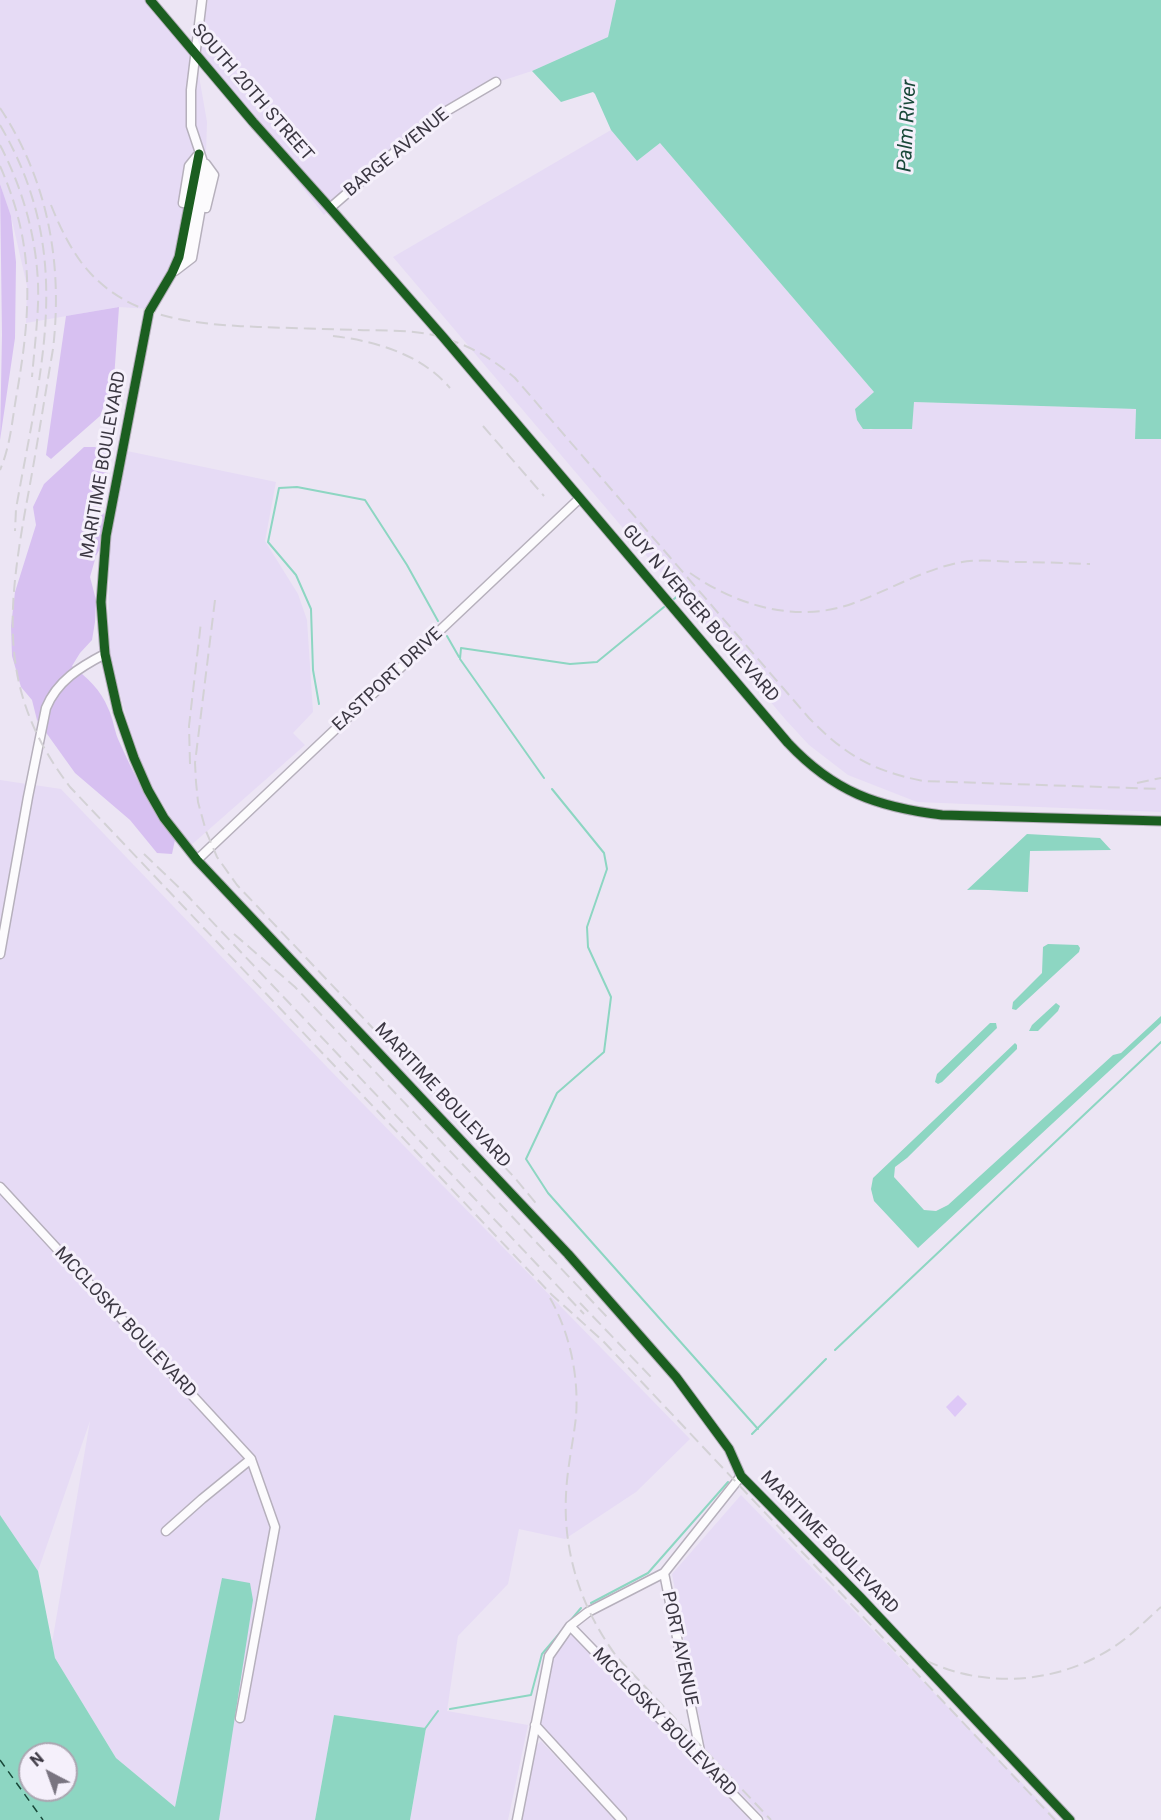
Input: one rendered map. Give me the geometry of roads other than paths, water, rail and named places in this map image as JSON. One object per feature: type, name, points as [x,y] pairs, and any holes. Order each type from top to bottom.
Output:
[{"type":"street","name":"SOUTH 20TH STREET","points":[[150,0],[253,122],[330,208]]},
{"type":"street","name":"MARITIME BOULEVARD","points":[[172,273],[192,258],[207,174],[191,126],[190,90],[202,0]]},
{"type":"street","name":"BARGE AVENUE","points":[[330,208],[433,119],[496,82]]},
{"type":"street","name":"MARITIME BOULEVARD","points":[[199,153],[179,257],[148,312],[111,507],[102,571],[101,602],[105,654],[118,712],[148,790],[164,818],[197,860],[568,1254],[676,1377],[729,1449],[741,1476],[860,1597],[1070,1820]]},
{"type":"street","name":"GUY N VERGER BOULEVARD","points":[[330,208],[795,750],[816,769],[851,792],[887,806],[942,815],[1161,821]]},
{"type":"street","name":"EASTPORT DRIVE","points":[[197,860],[579,499]]},
{"type":"street","points":[[0,954],[45,708],[50,698],[69,676],[83,665],[105,654]]},
{"type":"street","name":"MCCLOSKY BOULEVARD","points":[[0,1187],[251,1459],[275,1527],[240,1718]]},
{"type":"street","points":[[166,1531],[202,1498],[251,1459]]},
{"type":"street","points":[[517,1820],[549,1656],[570,1626],[588,1612],[664,1573],[741,1476]]},
{"type":"street","name":"PORT AVENUE","points":[[664,1573],[702,1761]]},
{"type":"street","name":"MCCLOSKY BOULEVARD","points":[[570,1626],[758,1820]]},
{"type":"street","points":[[535,1725],[622,1820]]},
{"type":"water","name":"Palm River","points":[[616,0],[1161,0],[1161,439],[1135,439],[1136,409],[914,402],[912,429],[863,429],[857,420],[855,409],[874,392],[660,143],[637,161],[611,130],[593,92],[561,102],[532,71],[608,37]]},
{"type":"water","points":[[1027,834],[1100,838],[1111,850],[1030,851],[1028,892],[967,890]]},
{"type":"water","points":[[1048,944],[1078,945],[1080,948],[1079,952],[1016,1010],[1012,1009],[1013,1002],[1042,973],[1043,947]]},
{"type":"water","points":[[1056,1003],[1060,1006],[1058,1011],[1038,1031],[1029,1031],[1032,1025]]},
{"type":"water","points":[[1161,1016],[1161,1023],[918,1248],[874,1201],[871,1189],[873,1178],[1015,1043],[1017,1049],[907,1158],[895,1167],[894,1177],[924,1210],[936,1211],[948,1205],[1113,1055],[1121,1053]]},
{"type":"water","points":[[990,1023],[996,1023],[997,1028],[942,1082],[938,1084],[935,1082],[937,1074]]},
{"type":"water","points":[[0,1515],[38,1571],[55,1658],[116,1758],[175,1807],[222,1578],[250,1583],[253,1600],[219,1820],[0,1820]]},
{"type":"water","points":[[334,1715],[426,1728],[410,1820],[315,1820]]},
{"type":"waterway","points":[[319,704],[313,670],[311,609],[296,575],[268,542],[279,488],[297,487],[365,500],[407,565],[438,621]]},
{"type":"waterway","points":[[674,599],[684,591]]},
{"type":"waterway","points":[[544,778],[460,659],[461,648],[570,664],[597,662],[664,607]]},
{"type":"waterway","points":[[447,636],[459,657]]},
{"type":"waterway","points":[[552,789],[604,853],[607,869],[587,927],[588,947],[611,997],[604,1052],[557,1093],[526,1159],[548,1193],[758,1429]]},
{"type":"waterway","points":[[835,1350],[1161,1042]]},
{"type":"waterway","points":[[752,1434],[826,1359]]},
{"type":"waterway","points":[[591,1603],[648,1573],[728,1482]]},
{"type":"waterway","points":[[450,1709],[531,1695],[542,1654],[581,1608]]},
{"type":"waterway","points":[[424,1730],[438,1711]]},
{"type":"railway","points":[[0,108],[30,164],[40,193],[48,224],[56,286],[53,349],[19,546],[13,620],[14,654],[20,687],[31,720],[47,753],[70,787],[552,1295],[603,1341],[1055,1820]]},
{"type":"railway","points":[[0,125],[24,173],[38,221],[45,267],[46,314],[42,361],[16,509],[15,531]]},
{"type":"railway","points":[[0,145],[24,202],[36,263],[38,304],[32,377]]},
{"type":"railway","points":[[0,166],[20,224],[27,280],[27,309],[21,367],[8,443],[0,470]]},
{"type":"railway","points":[[51,205],[64,234],[81,262],[98,281],[138,307],[161,315],[209,324],[423,333],[464,345],[499,365],[515,378],[809,718],[835,742],[861,760],[889,772],[923,781],[1161,789]]},
{"type":"railway","points":[[333,336],[365,341],[396,351],[425,366],[450,388]]},
{"type":"railway","points":[[483,426],[544,496]]},
{"type":"railway","points":[[690,573],[708,585],[748,603],[769,608],[811,612],[854,603],[944,566],[964,562],[1090,564]]},
{"type":"railway","points":[[215,600],[195,763],[198,802],[206,831],[217,857],[237,885],[515,1178],[539,1207]]},
{"type":"railway","points":[[190,764],[189,726],[201,622]]},
{"type":"railway","points":[[1137,783],[1161,778]]},
{"type":"railway","points":[[144,854],[190,898]]},
{"type":"railway","points":[[184,892],[584,1314]]},
{"type":"railway","points":[[234,934],[295,987],[607,1317]]},
{"type":"railway","points":[[550,1298],[568,1340],[576,1386],[576,1417],[566,1495],[566,1517],[572,1560],[585,1601],[617,1657],[771,1820]]},
{"type":"railway","points":[[580,1303],[651,1377]]},
{"type":"railway","points":[[896,1642],[920,1658],[947,1669],[975,1676],[1003,1679],[1032,1677],[1060,1672],[1087,1662],[1119,1644],[1161,1607]]}]
